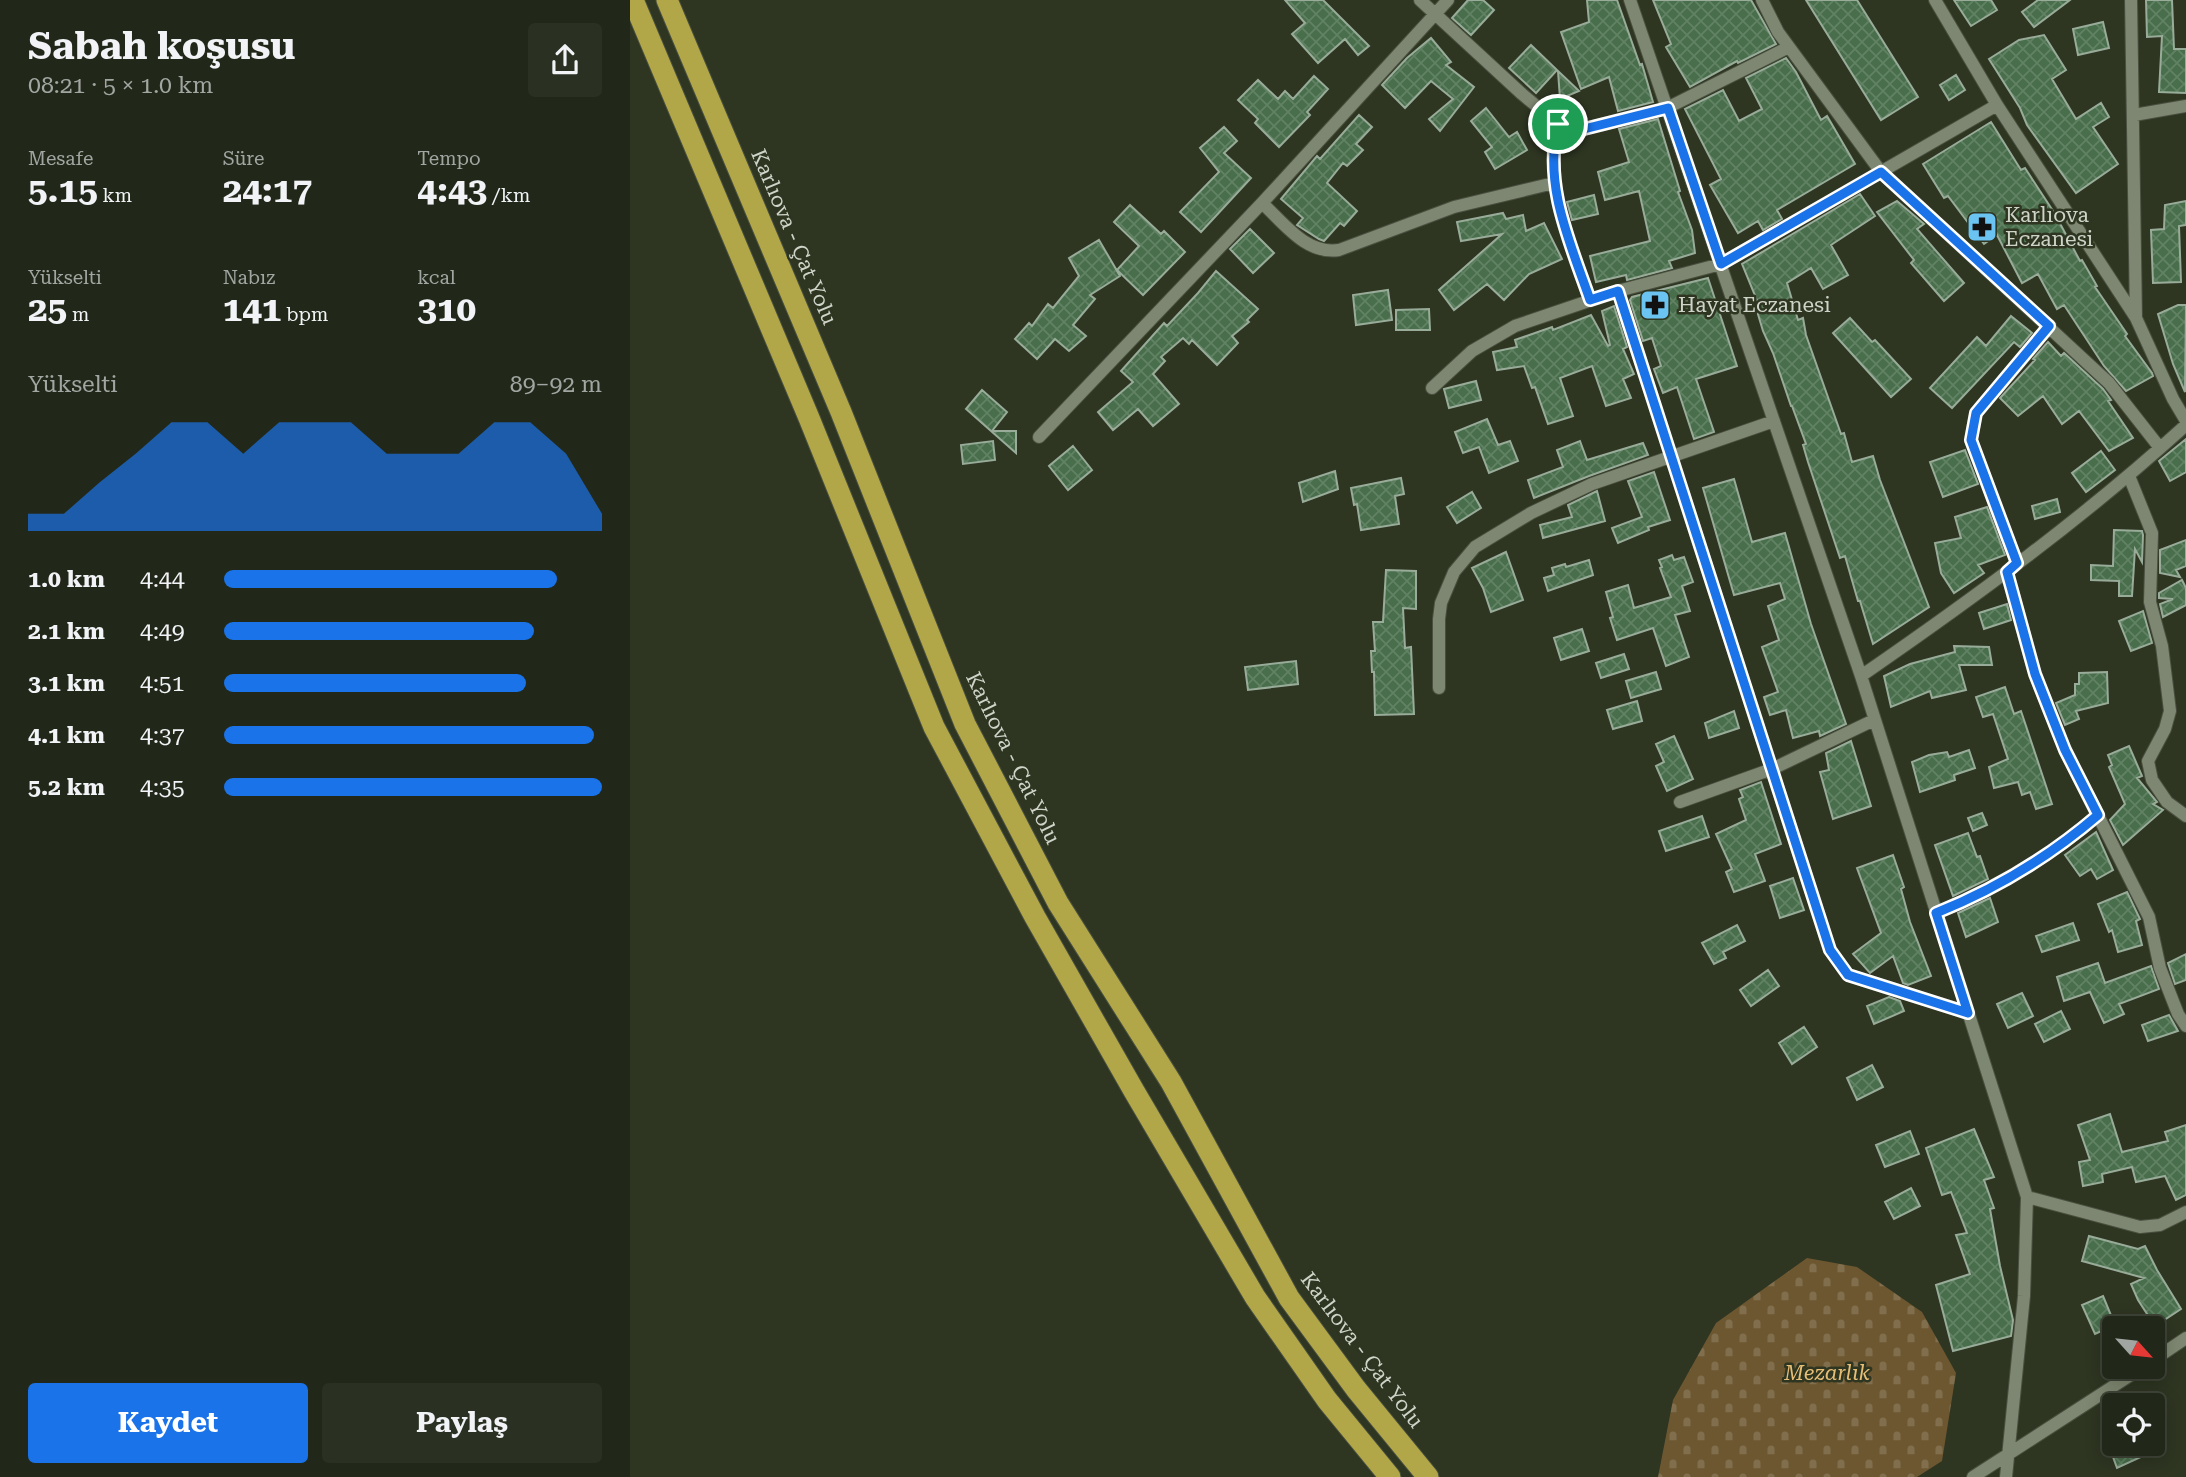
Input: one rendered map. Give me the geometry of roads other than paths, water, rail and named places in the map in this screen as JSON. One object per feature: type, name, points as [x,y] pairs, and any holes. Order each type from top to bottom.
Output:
[{"type":"highway","points":[[633,0],[809,418],[934,727],[1042,928],[1255,1297],[1327,1400],[1390,1477]]},
{"type":"highway","name":"Karlıova - Çat Yolu","points":[[667,0],[841,412],[965,724],[1058,903],[1171,1082],[1289,1298],[1356,1389],[1428,1477]]},
{"type":"street","points":[[1420,0],[1558,124],[1580,130],[1668,108],[1789,47]]},
{"type":"street","points":[[1039,437],[1262,203],[1448,0]]},
{"type":"street","points":[[1630,0],[1861,676],[2027,1197],[2024,1296],[2006,1477]]},
{"type":"street","points":[[1762,0],[1778,32],[1881,172],[2109,383],[2160,448]]},
{"type":"street","points":[[1861,676],[2012,567],[2129,476],[2186,423],[2136,318],[1997,105],[1935,0]]},
{"type":"street","points":[[2132,0],[2136,318]]},
{"type":"street","points":[[1432,388],[1457,363],[1491,338],[1528,320],[1618,291],[1721,264],[1997,105]]},
{"type":"street","points":[[2134,116],[2186,106]]},
{"type":"street","points":[[1558,124],[1552,146],[1553,184],[1562,220],[1590,300]]},
{"type":"street","points":[[1262,203],[1304,242],[1312,247],[1330,251],[1454,207],[1553,184]]},
{"type":"street","points":[[1618,291],[1830,950],[1848,975],[1968,1013]]},
{"type":"street","points":[[2049,326],[1976,413],[1971,440],[2012,567],[2035,674],[2065,750],[2149,917],[2161,968],[2178,1014],[2186,1026]]},
{"type":"street","points":[[1439,688],[1441,603],[1450,580],[1475,547],[1561,498],[1671,455],[1774,421]]},
{"type":"street","points":[[2129,476],[2152,533],[2150,602],[2162,646],[2170,711],[2165,729],[2148,761],[2152,780],[2167,802],[2186,816]]},
{"type":"street","points":[[1680,802],[1772,769],[1874,720]]},
{"type":"street","points":[[1936,913],[1992,888],[2034,864],[2098,815]]},
{"type":"street","points":[[2027,1197],[2140,1227],[2160,1225],[2186,1212]]},
{"type":"street","points":[[2165,1352],[2186,1338]]},
{"type":"street","points":[[1973,1477],[2125,1379]]},
{"type":"place","name":"Karlıova Eczanesi","points":[[1982,227]]},
{"type":"place","name":"Hayat Eczanesi","points":[[1655,305]]},
{"type":"park label","name":"Mezarlık","points":[[1827,1373]]}]
